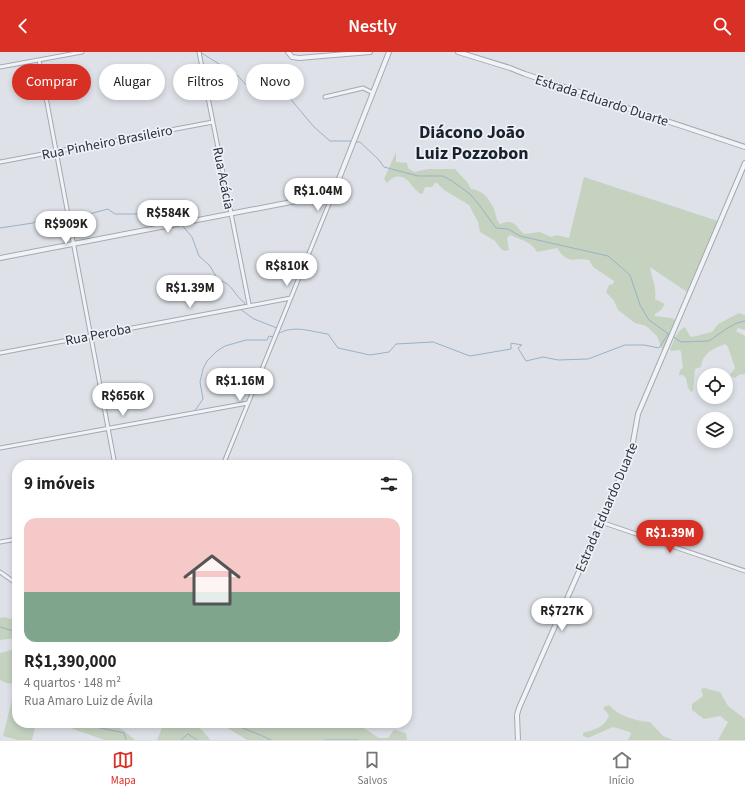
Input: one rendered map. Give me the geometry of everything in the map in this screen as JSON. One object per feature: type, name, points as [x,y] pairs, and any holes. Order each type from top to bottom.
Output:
[{"type":"street","points":[[0,67],[82,52]]},
{"type":"street","name":"Rua Acácia","points":[[199,52],[249,304]]},
{"type":"street","points":[[288,52],[292,57],[299,58],[370,52]]},
{"type":"street","points":[[225,460],[389,52]]},
{"type":"street","name":"Estrada Eduardo Duarte","points":[[458,52],[510,68],[745,148]]},
{"type":"street","points":[[39,60],[115,460]]},
{"type":"street","points":[[325,97],[363,88],[373,92]]},
{"type":"street","name":"Rua Pinheiro Brasileiro","points":[[0,162],[213,122]]},
{"type":"street","name":"Estrada Eduardo Duarte","points":[[518,740],[517,715],[519,708],[631,453],[638,414],[745,163]]},
{"type":"street","points":[[0,258],[333,194]]},
{"type":"street","name":"Rua Peroba","points":[[0,353],[249,304],[291,298]]},
{"type":"street","points":[[0,448],[248,403]]},
{"type":"street","points":[[601,522],[745,571]]},
{"type":"street","points":[[0,542],[12,540]]},
{"type":"street","points":[[0,572],[12,580]]},
{"type":"green space","points":[[396,152],[396,162],[407,163],[408,168],[414,172],[429,169],[455,169],[467,182],[471,189],[479,191],[490,201],[500,224],[512,222],[524,234],[540,232],[551,237],[556,235],[569,238],[584,177],[718,221],[687,292],[650,267],[655,287],[655,299],[665,304],[661,310],[655,314],[655,316],[672,318],[676,321],[663,352],[657,336],[646,326],[635,323],[618,310],[614,301],[606,292],[609,285],[613,284],[614,281],[593,267],[589,260],[568,259],[561,254],[557,248],[537,252],[529,243],[510,235],[507,238],[509,250],[504,251],[495,241],[480,232],[478,222],[469,205],[444,190],[437,183],[435,183],[432,187],[425,187],[423,193],[421,194],[404,178],[395,177],[387,183],[384,179]]},
{"type":"green space","points":[[739,313],[745,315],[745,330],[738,328],[736,331],[745,336],[745,374],[739,375],[735,378],[733,377],[733,371],[735,368],[728,347],[725,344],[709,352],[704,358],[701,367],[695,369],[693,391],[691,392],[688,388],[686,378],[683,375],[679,375],[680,370],[683,368],[681,352],[680,350],[671,351],[670,349],[677,334],[685,327],[692,337],[712,332],[718,324]]},
{"type":"green space","points":[[5,617],[12,619],[12,639],[0,640],[0,618]]},
{"type":"green space","points":[[12,650],[12,683],[0,680],[0,653]]},
{"type":"green space","points":[[704,688],[720,692],[728,706],[745,719],[745,740],[718,740],[728,722],[720,716],[704,719],[692,710],[692,704],[703,696],[701,689]]},
{"type":"green space","points":[[12,700],[12,728],[35,728],[32,740],[18,740],[3,736]]},
{"type":"green space","points":[[609,705],[622,715],[650,722],[663,736],[673,740],[628,740],[631,734],[630,732],[613,727],[588,738],[583,736],[583,733],[605,723],[609,715],[603,708]]},
{"type":"green space","points":[[72,728],[119,728],[135,740],[105,740]]},
{"type":"green space","points":[[162,728],[200,728],[210,740],[157,740]]},
{"type":"green space","points":[[228,728],[364,728],[379,738],[388,738],[394,730],[406,733],[407,740],[247,740]]},
{"type":"water","points":[[163,207],[177,211],[179,215],[175,218],[167,220],[163,219]]},
{"type":"waterway","points":[[200,52],[238,76],[250,89],[260,95],[271,98],[288,96],[314,127],[330,141],[353,141]]},
{"type":"waterway","points":[[356,142],[360,142],[379,160],[384,167],[418,176],[443,176],[452,181],[470,194],[496,228],[508,229],[520,236],[608,256],[630,275],[640,305],[649,320],[670,335]]},
{"type":"waterway","points":[[70,219],[108,209],[115,214],[163,214]]},
{"type":"waterway","points":[[0,228],[33,223],[44,216],[65,221],[67,220]]},
{"type":"waterway","points":[[176,217],[180,222]]},
{"type":"waterway","points":[[182,225],[192,237],[199,256],[210,266],[218,280],[227,284],[245,303],[244,305],[237,306]]},
{"type":"waterway","points":[[240,309],[254,319],[277,328]]},
{"type":"waterway","points":[[672,336],[681,342],[709,341],[726,329],[737,323],[745,321]]},
{"type":"waterway","points":[[278,334],[284,331],[296,329],[328,334],[338,348],[370,355],[389,352],[396,344],[433,342],[470,356],[511,349],[511,343],[522,345],[518,348],[526,361],[543,357],[558,360],[588,359],[625,345],[644,345],[659,348],[668,334]]},
{"type":"waterway","points":[[194,412],[203,399],[200,382],[203,369],[207,361],[217,351],[225,346],[246,340],[267,340],[269,336],[273,337]]},
{"type":"waterway","points":[[0,627],[12,631]]},
{"type":"waterway","points":[[101,728],[124,733],[126,740]]},
{"type":"waterway","points":[[242,728],[271,740]]},
{"type":"waterway","points":[[181,740],[188,734],[197,740]]},
{"type":"waterway","points":[[324,740],[358,740]]},
{"type":"district","name":"Diácono João Luiz Pozzobon","points":[[472,142]]}]
